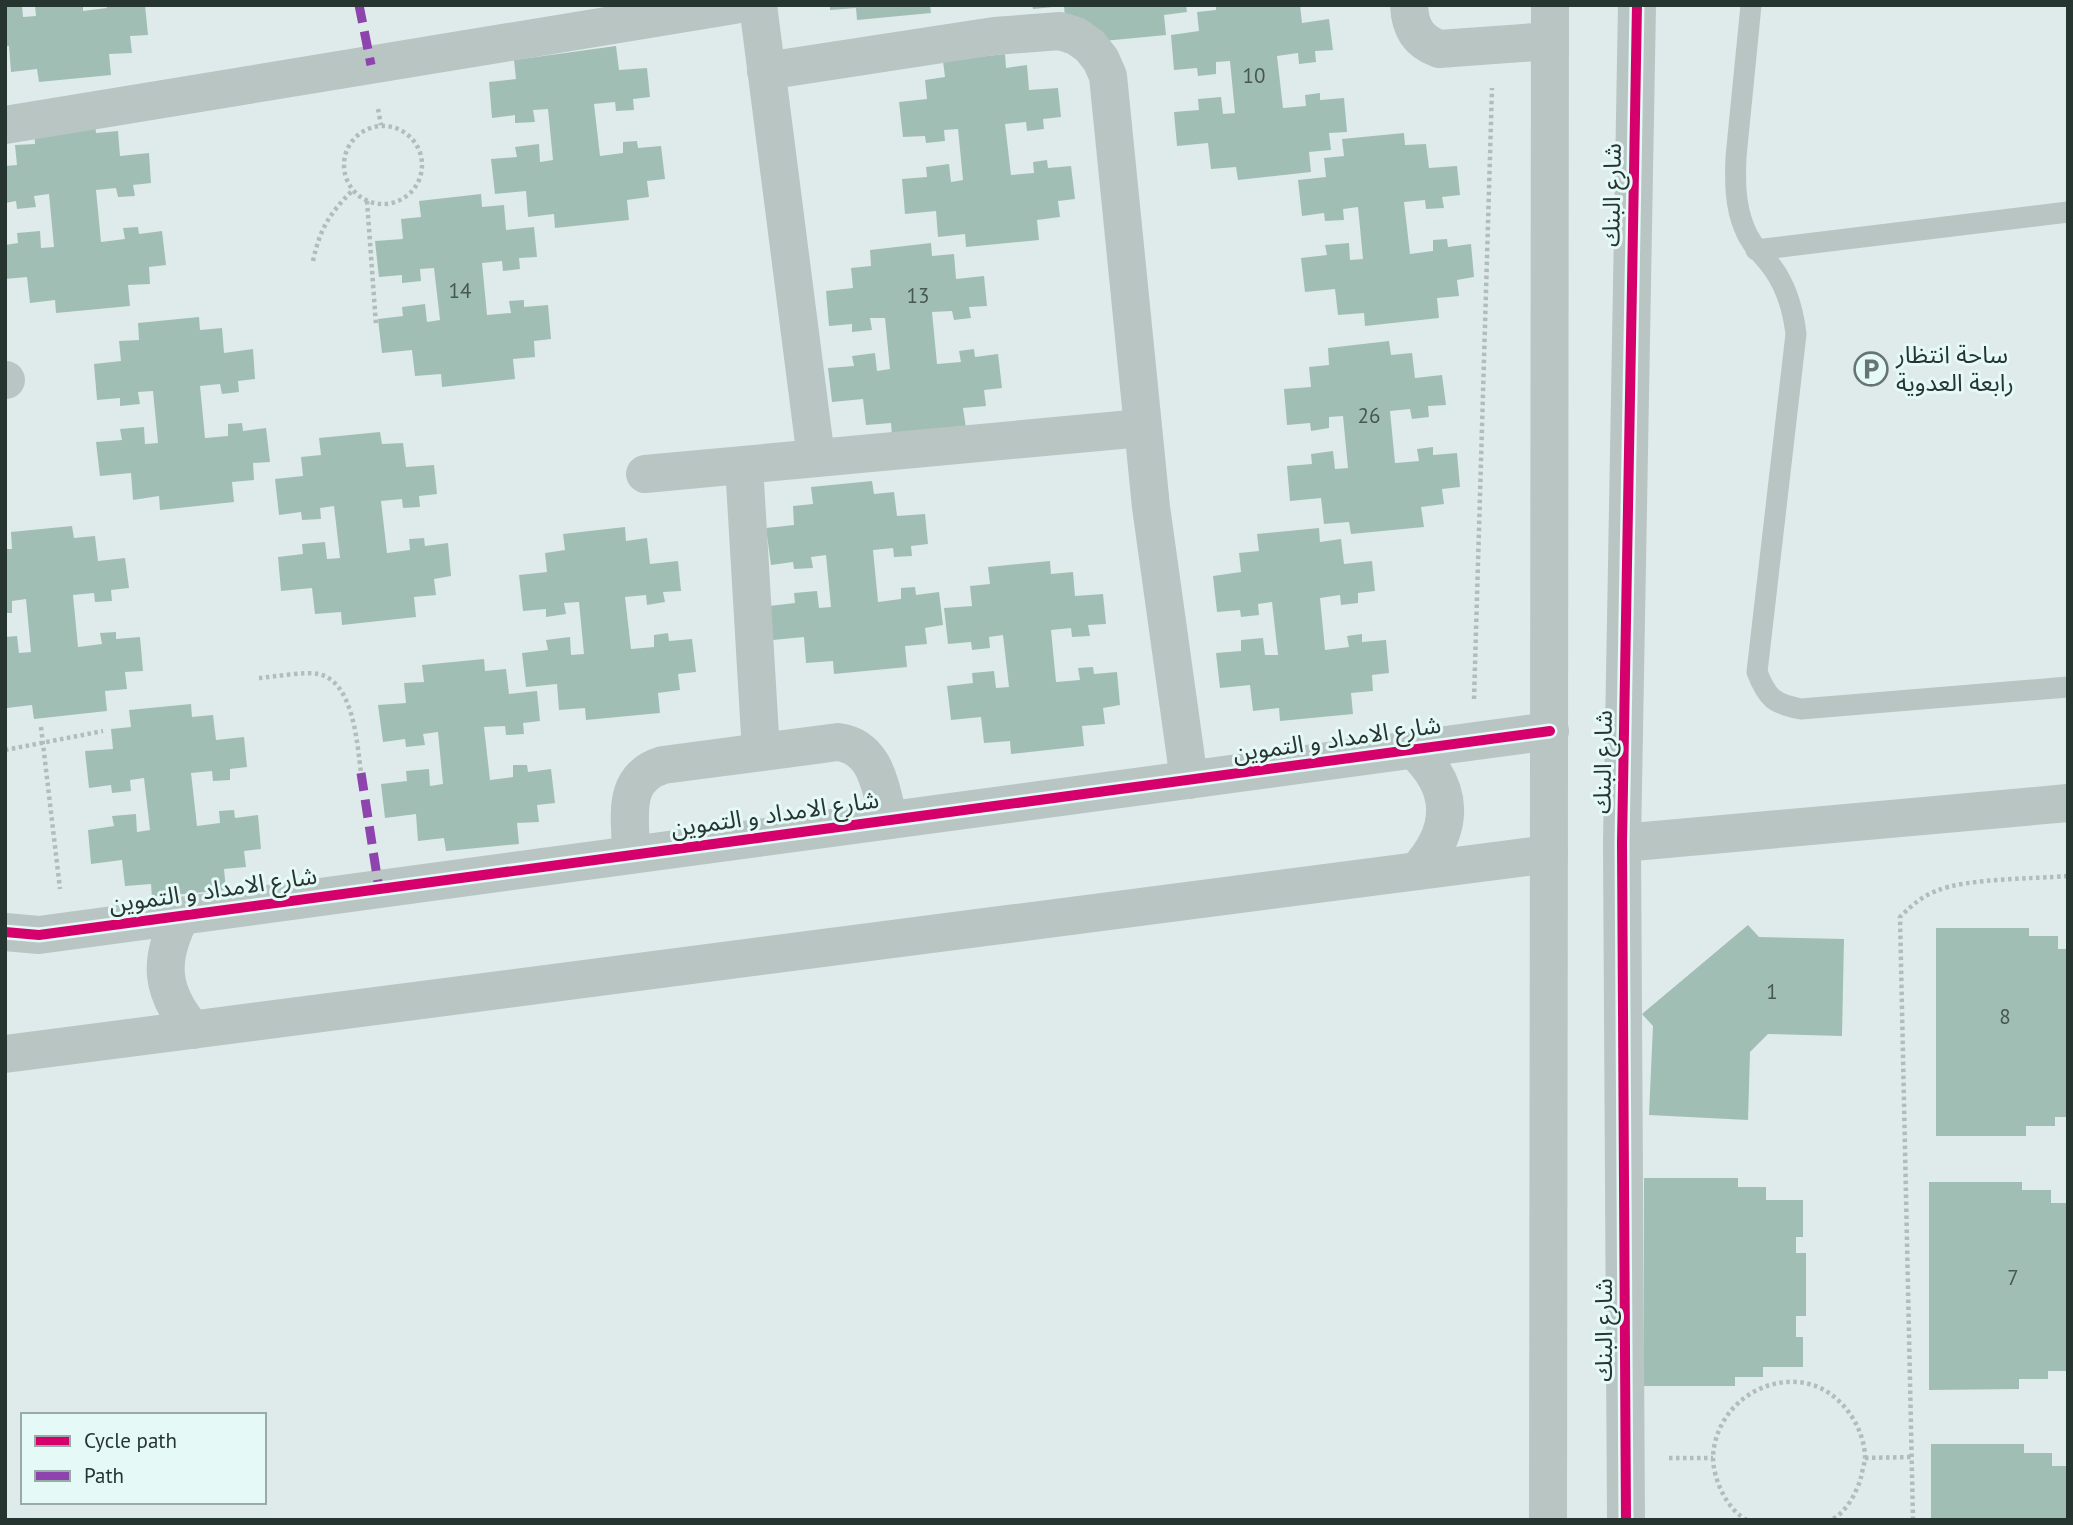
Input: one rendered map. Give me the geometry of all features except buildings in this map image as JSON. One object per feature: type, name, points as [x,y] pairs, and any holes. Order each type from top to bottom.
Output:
[{"type":"street","points":[[5,125],[734,5]]},
{"type":"street","points":[[758,5],[816,458]]},
{"type":"street","points":[[1409,5],[1413,27],[1419,37],[1428,45],[1439,49],[1494,46],[1550,23],[1548,1520]]},
{"type":"street","name":"شارع البنك","points":[[1626,1520],[1622,843],[1637,5]]},
{"type":"street","points":[[766,71],[993,21],[1076,36],[1090,46],[1101,60],[1108,76],[1142,428],[1189,780]]},
{"type":"street","points":[[645,474],[1142,428]]},
{"type":"street","points":[[744,465],[761,752]]},
{"type":"street","name":"شارع الامداد و التموين","points":[[5,932],[38,935],[1550,731]]},
{"type":"street","points":[[631,855],[631,798],[634,786],[641,776],[663,765],[838,742],[849,743],[859,748],[873,764],[889,820]]},
{"type":"street","points":[[1414,750],[1428,763],[1439,780],[1445,799],[1446,819],[1441,839],[1417,872]]},
{"type":"street","points":[[1622,843],[2068,803]]},
{"type":"street","points":[[5,1054],[1549,854]]},
{"type":"street","points":[[181,916],[171,934],[165,975],[170,995],[193,1030]]},
{"type":"lane","points":[[1751,5],[1735,182],[1737,205],[1744,228],[1756,250],[1772,267],[1785,288],[1793,310],[1796,334],[1757,672],[1764,692],[1781,705],[1801,709],[2068,687]]},
{"type":"lane","points":[[1756,250],[2068,212]]},
{"type":"path","points":[[1473,742],[1494,46]]},
{"type":"path","points":[[381,125],[399,129],[413,140],[421,156],[422,173],[415,190],[401,201],[384,205],[367,201],[352,191],[344,175],[343,158],[351,141],[364,130],[381,125]]},
{"type":"path","points":[[313,261],[319,234],[333,210],[352,191]]},
{"type":"path","points":[[367,201],[376,325]]},
{"type":"path","points":[[259,678],[318,674],[333,682],[344,695],[351,710],[361,773]]},
{"type":"path","points":[[41,727],[65,931]]},
{"type":"path","points":[[5,750],[103,731]]},
{"type":"path","points":[[1913,1520],[1900,916],[1917,901],[1949,888],[2068,876]]},
{"type":"path","points":[[1747,1520],[1741,1517],[1720,1491],[1713,1458],[1720,1424],[1741,1398],[1772,1383],[1806,1383],[1837,1398],[1858,1424],[1865,1458],[1858,1490],[1837,1517],[1831,1520]]},
{"type":"path","points":[[1865,1458],[1911,1457]]},
{"type":"path","points":[[1667,1458],[1713,1458]]},
{"type":"marked path","points":[[359,5],[371,65]]},
{"type":"marked path","points":[[361,773],[379,889]]},
{"type":"cycle path","points":[[1626,1520],[1622,843],[1637,5]]},
{"type":"cycle path","points":[[5,932],[39,935],[1550,731]]},
{"type":"place","name":"ساحة انتظار رابعة العدوية","points":[[1871,369]]}]
